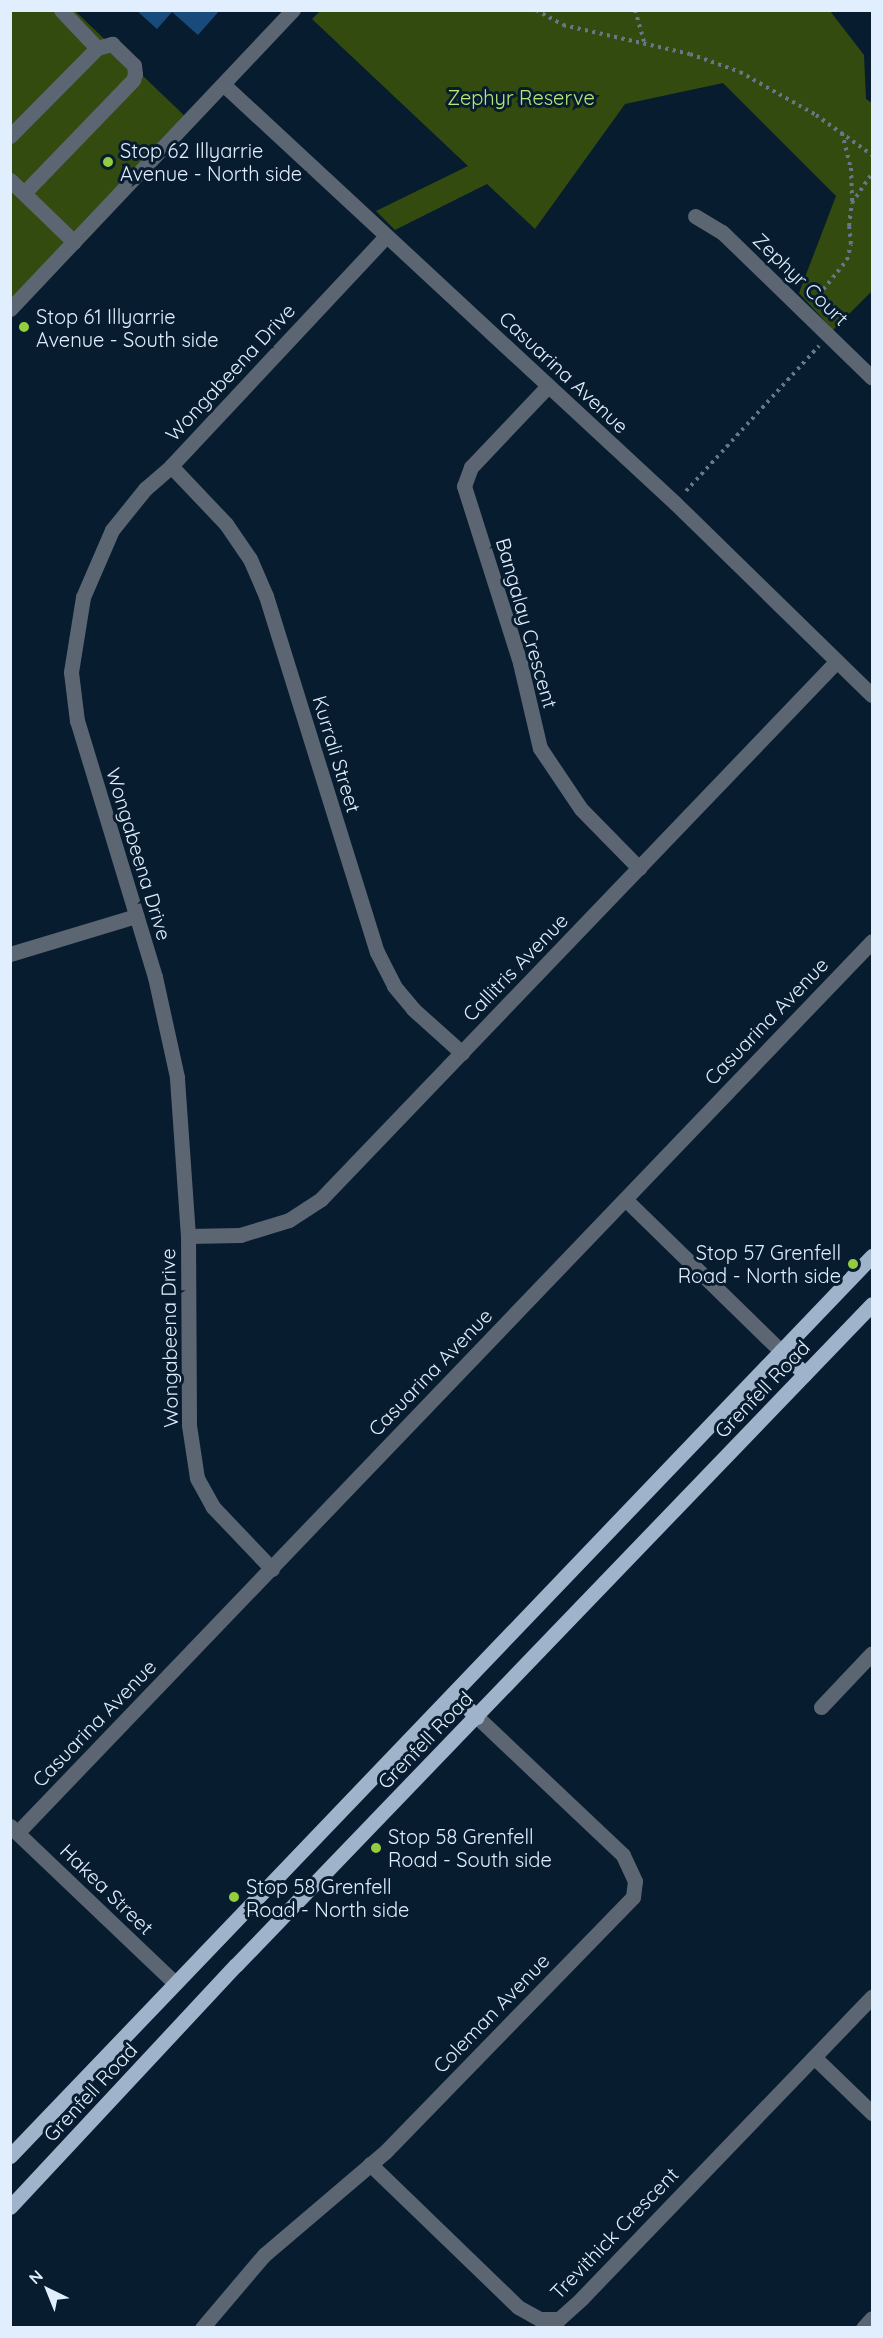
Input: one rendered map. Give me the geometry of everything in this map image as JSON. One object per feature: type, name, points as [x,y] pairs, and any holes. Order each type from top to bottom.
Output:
[{"type":"main road","name":"Grenfell Road","points":[[10,2156],[873,1256]]},
{"type":"main road","name":"Grenfell Road","points":[[10,2207],[236,1965],[873,1304]]},
{"type":"main road","points":[[781,1351],[805,1374]]},
{"type":"main road","points":[[453,1694],[477,1717]]},
{"type":"street","points":[[61,10],[97,48]]},
{"type":"street","points":[[10,309],[293,10]]},
{"type":"street","points":[[10,136],[97,48],[112,44],[134,65],[133,80],[24,193]]},
{"type":"street","name":"Casuarina Avenue","points":[[224,85],[675,503],[873,695]]},
{"type":"street","points":[[10,180],[74,242]]},
{"type":"street","name":"Zephyr Court","points":[[695,216],[722,232],[873,378]]},
{"type":"street","name":"Wongabeena Drive","points":[[272,1569],[213,1507],[197,1478],[189,1425],[188,1236],[177,1077],[155,977],[77,722],[71,672],[83,597],[112,530],[146,489],[171,466],[386,236]]},
{"type":"street","name":"Bangalay Crescent","points":[[548,386],[471,467],[464,486],[520,663],[540,748],[581,809],[639,868]]},
{"type":"street","name":"Kurrali Street","points":[[171,466],[226,524],[250,559],[266,596],[377,952],[401,994],[462,1053]]},
{"type":"street","name":"Callitris Avenue","points":[[188,1236],[240,1235],[289,1220],[313,1204],[462,1053],[837,661]]},
{"type":"street","points":[[10,954],[136,916]]},
{"type":"street","name":"Casuarina Avenue","points":[[14,1829],[272,1569],[873,941]]},
{"type":"street","points":[[625,1199],[781,1351]]},
{"type":"street","points":[[820,1707],[873,1653]]},
{"type":"street","name":"Coleman Avenue","points":[[207,2326],[264,2255],[370,2164],[633,1897],[635,1881],[623,1855],[477,1717]]},
{"type":"street","name":"Hakea Street","points":[[14,1829],[175,1983]]},
{"type":"street","name":"Trevithick Crescent","points":[[370,2164],[518,2307],[540,2319],[559,2319],[582,2298],[873,1997]]},
{"type":"street","points":[[814,2057],[873,2113]]},
{"type":"street","points":[[863,2328],[873,2318]]},
{"type":"path","points":[[536,10],[563,25],[706,59],[740,72],[816,114],[873,155]]},
{"type":"path","points":[[635,10],[645,43]]},
{"type":"path","points":[[803,312],[847,260],[851,244],[849,226],[852,202],[851,168],[842,134]]},
{"type":"path","points":[[852,202],[873,173]]},
{"type":"path","points":[[675,503],[828,336]]},
{"type":"green space","name":"Zephyr Reserve","points":[[321,10],[830,11],[864,55],[866,99],[872,103],[872,291],[833,330],[799,293],[836,196],[723,83],[625,104],[535,229],[487,184],[395,230],[376,211],[468,166],[312,19]]},
{"type":"green space","points":[[11,11],[75,11],[189,120],[11,309]]},
{"type":"building","points":[[136,10],[220,10],[198,35],[172,12],[157,29]]},
{"type":"place","name":"Stop 62 Illyarrie Avenue - North side","points":[[108,162]]},
{"type":"place","name":"Stop 61 Illyarrie Avenue - South side","points":[[24,327]]},
{"type":"place","name":"Stop 57 Grenfell Road - North side","points":[[853,1264]]},
{"type":"place","name":"Stop 58 Grenfell Road - South side","points":[[376,1848]]},
{"type":"place","name":"Stop 58 Grenfell Road - North side","points":[[234,1897]]}]
